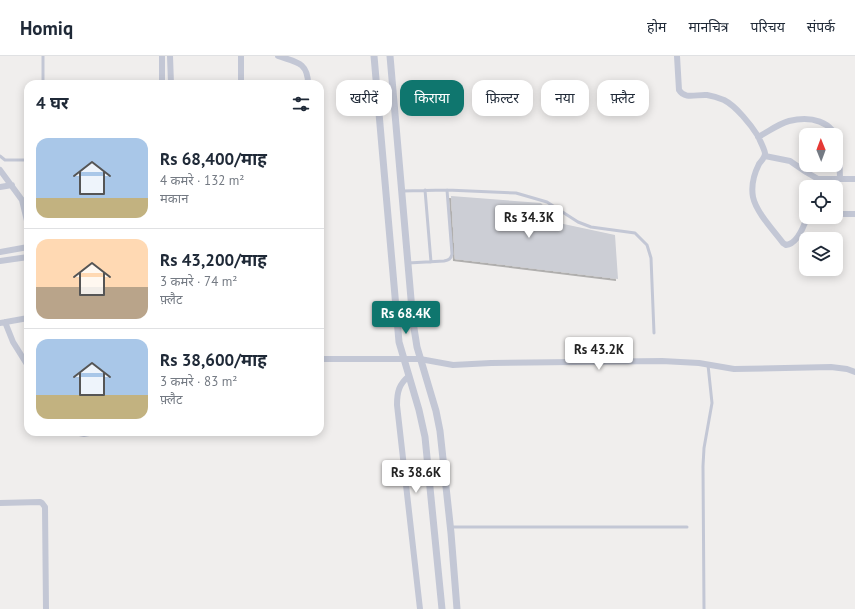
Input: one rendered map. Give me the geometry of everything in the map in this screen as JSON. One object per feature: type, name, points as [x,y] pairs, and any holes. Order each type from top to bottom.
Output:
[{"type":"street","points":[[162,56],[162,80]]},
{"type":"street","points":[[170,56],[170,80]]},
{"type":"street","points":[[241,56],[241,80]]},
{"type":"street","points":[[278,56],[296,62],[304,67],[307,72],[308,80]]},
{"type":"street","points":[[374,56],[398,332],[403,359],[419,410],[425,438],[442,609]]},
{"type":"street","points":[[390,56],[413,322],[420,359],[438,420],[450,527],[457,609]]},
{"type":"street","points":[[677,56],[679,90],[681,93],[688,96],[707,95],[727,102],[744,118],[758,137],[765,152],[765,156],[756,170],[753,185],[753,198],[756,206],[783,243],[786,245],[793,242],[804,224]]},
{"type":"street","points":[[758,137],[788,122],[815,120],[824,123],[832,129],[838,138],[840,179]]},
{"type":"street","points":[[765,156],[790,160],[818,179],[855,179]]},
{"type":"street","points":[[0,170],[18,193],[24,205]]},
{"type":"street","points":[[0,187],[12,185]]},
{"type":"street","points":[[843,214],[855,214]]},
{"type":"street","points":[[0,252],[24,248]]},
{"type":"street","points":[[0,261],[24,258]]},
{"type":"street","points":[[24,319],[2,323],[24,360]]},
{"type":"street","points":[[324,359],[420,359],[453,365],[491,363],[662,361],[734,369],[837,368],[855,372]]},
{"type":"street","points":[[409,376],[400,385],[397,404],[420,609]]},
{"type":"street","points":[[0,503],[40,502],[45,507],[46,609]]},
{"type":"lane","points":[[43,56],[43,80]]},
{"type":"lane","points":[[1,158],[24,160]]},
{"type":"lane","points":[[402,190],[516,192],[547,202],[570,218],[585,224],[608,230],[635,233],[647,245],[650,258],[654,333]]},
{"type":"lane","points":[[425,190],[431,262]]},
{"type":"lane","points":[[408,263],[449,260],[452,254],[447,190]]},
{"type":"lane","points":[[704,609],[703,466],[704,448],[712,398],[708,365]]},
{"type":"lane","points":[[450,527],[687,527]]},
{"type":"building","points":[[451,196],[541,203],[559,223],[615,235],[618,279],[455,259]]}]
